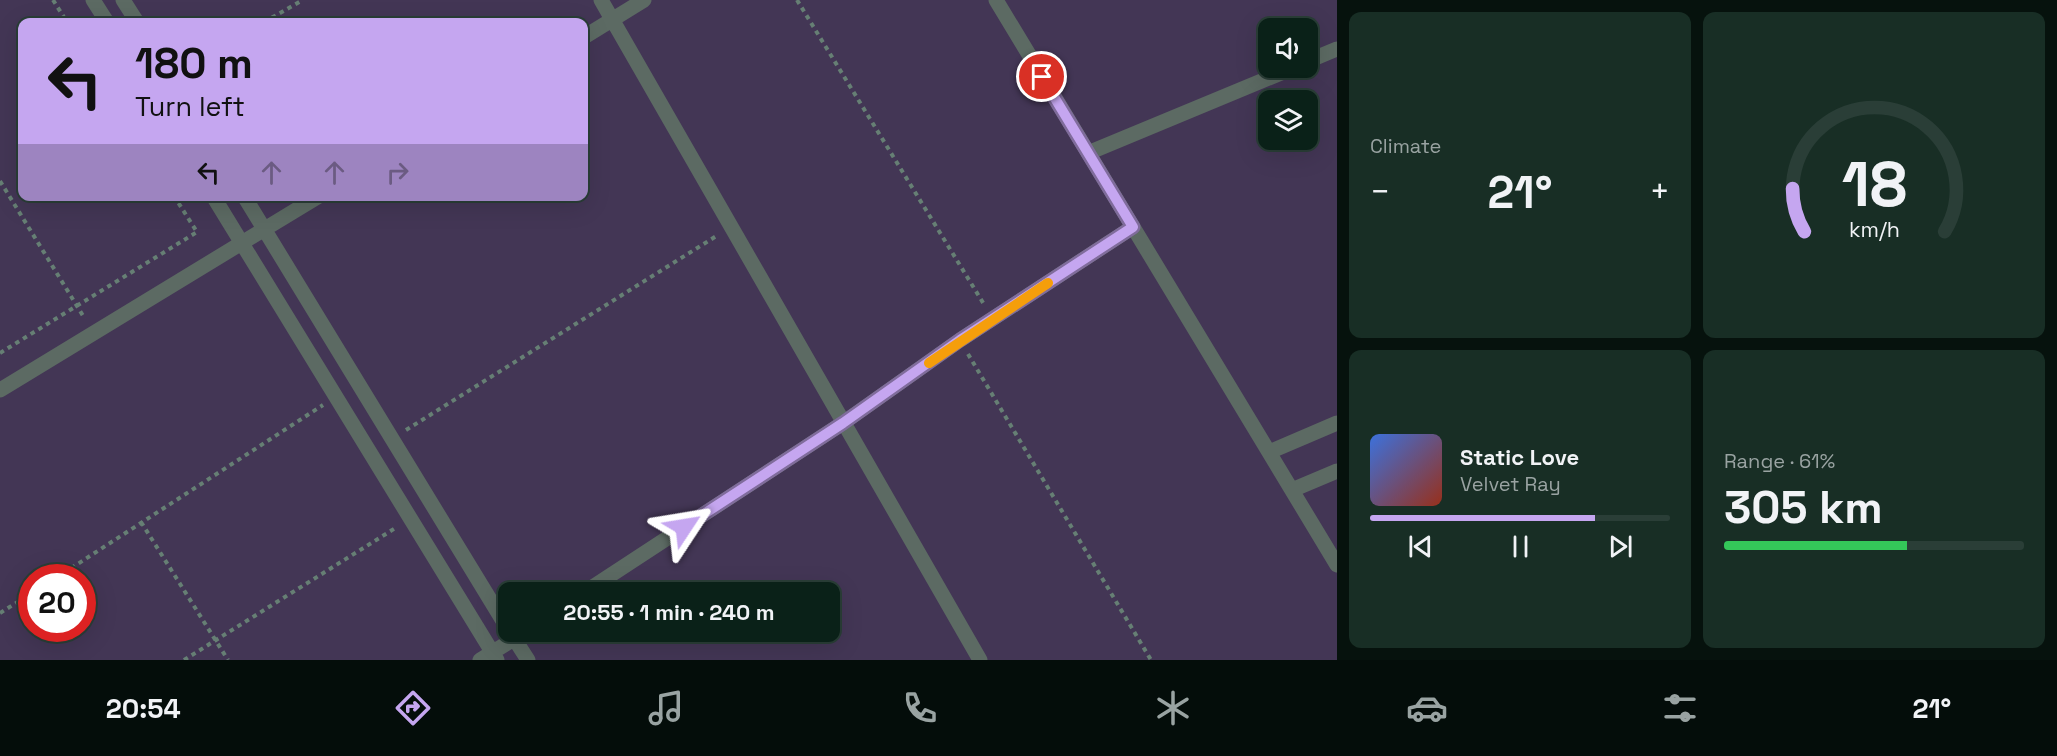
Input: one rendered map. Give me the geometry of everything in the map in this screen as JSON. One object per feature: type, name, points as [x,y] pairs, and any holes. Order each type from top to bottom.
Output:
[{"type":"lane","points":[[93,0],[104,18]]},
{"type":"lane","points":[[123,0],[134,18]]},
{"type":"lane","points":[[601,0],[980,660]]},
{"type":"lane","points":[[588,35],[644,0]]},
{"type":"lane","points":[[996,0],[1337,565]]},
{"type":"lane","points":[[1318,57],[1337,49]]},
{"type":"lane","points":[[1088,153],[1269,78]]},
{"type":"lane","points":[[216,201],[410,518],[490,657],[505,642]]},
{"type":"lane","points":[[247,201],[498,607]]},
{"type":"lane","points":[[0,390],[311,201]]},
{"type":"lane","points":[[600,582],[843,423],[960,340],[1133,227]]},
{"type":"lane","points":[[1269,452],[1337,423]]},
{"type":"lane","points":[[1292,490],[1337,471]]},
{"type":"lane","points":[[519,642],[528,660]]},
{"type":"path","points":[[53,0],[64,18]]},
{"type":"path","points":[[271,18],[303,0]]},
{"type":"path","points":[[797,0],[993,319]]},
{"type":"path","points":[[0,182],[94,333]]},
{"type":"path","points":[[0,352],[196,232],[177,201]]},
{"type":"path","points":[[392,438],[731,227]]},
{"type":"path","points":[[960,340],[1151,660]]},
{"type":"path","points":[[77,564],[336,396]]},
{"type":"path","points":[[184,660],[410,518]]},
{"type":"path","points":[[141,522],[228,660]]},
{"type":"path","points":[[0,613],[18,602]]},
{"type":"shaded area","points":[[0,0],[1337,0],[1337,660],[0,660]]},
{"type":"slow traffic","points":[[929,363],[1048,283]]},
{"type":"route","points":[[684,527],[843,423],[960,340],[1133,227],[1042,77]]}]
